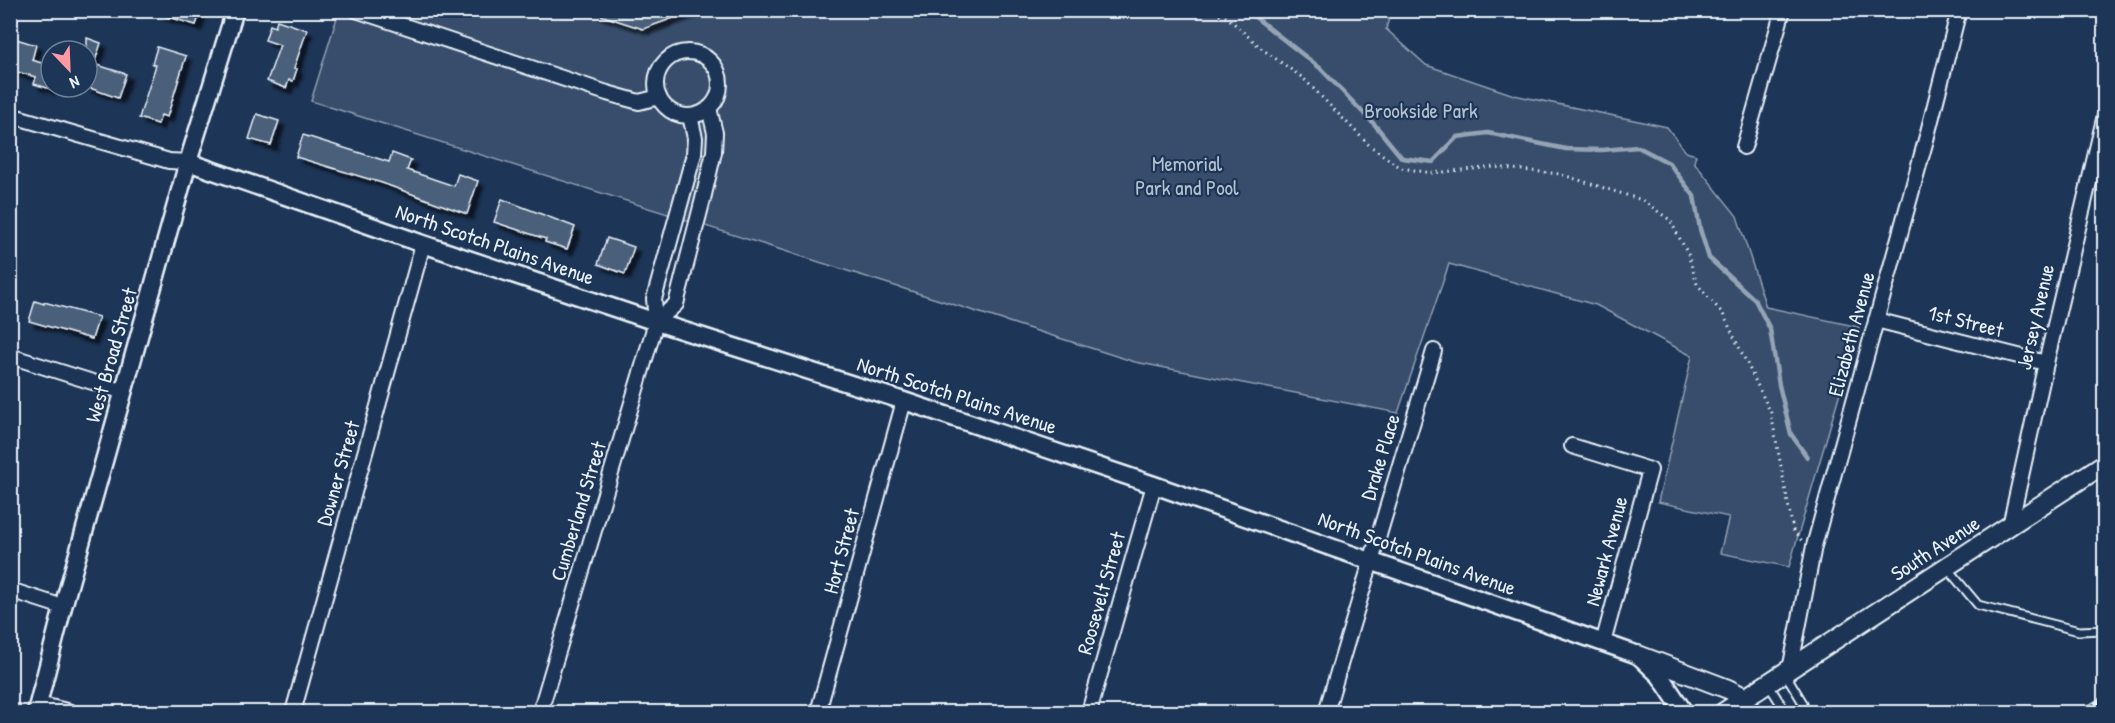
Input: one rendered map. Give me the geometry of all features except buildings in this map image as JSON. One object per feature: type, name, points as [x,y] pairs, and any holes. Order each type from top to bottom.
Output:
[{"type":"main road","name":"South Avenue","points":[[1724,712],[2104,464]]},
{"type":"main road","points":[[1638,655],[1746,698]]},
{"type":"street","name":"West Broad Street","points":[[37,708],[63,607],[188,162],[235,10]]},
{"type":"street","points":[[356,10],[607,93],[639,102],[659,97]]},
{"type":"street","points":[[1744,147],[1783,10]]},
{"type":"street","name":"Elizabeth Avenue","points":[[1788,672],[1814,546],[1927,136],[1959,10]]},
{"type":"street","points":[[696,53],[713,64],[718,72],[719,92],[709,108],[690,116],[671,111],[659,97],[656,87],[657,77],[667,59],[676,54],[696,53]]},
{"type":"street","name":"Cumberland Street","points":[[656,322],[676,304],[703,199],[714,153],[715,133],[709,108]]},
{"type":"street","points":[[10,116],[169,161],[188,162]]},
{"type":"street","name":"Cumberland Street","points":[[540,712],[656,322],[654,300],[694,154],[695,138],[690,116]]},
{"type":"street","name":"Jersey Avenue","points":[[2010,526],[2104,119]]},
{"type":"street","name":"North Scotch Plains Avenue","points":[[188,162],[656,322],[904,401],[1154,485],[1638,655],[1660,676],[1684,712]]},
{"type":"street","name":"Downer Street","points":[[293,712],[423,244]]},
{"type":"street","name":"1st Street","points":[[1876,320],[2046,363]]},
{"type":"street","name":"Drake Place","points":[[1326,712],[1434,351]]},
{"type":"street","points":[[10,356],[124,392]]},
{"type":"street","name":"Hort Street","points":[[818,712],[904,401]]},
{"type":"street","name":"Newark Avenue","points":[[1572,446],[1650,470],[1603,643]]},
{"type":"street","name":"Roosevelt Street","points":[[1089,712],[1154,485]]},
{"type":"street","points":[[10,590],[63,607]]},
{"type":"street","points":[[37,708],[71,712]]},
{"type":"lane","points":[[1947,568],[1978,605],[2079,631],[2104,630]]},
{"type":"lane","points":[[1788,672],[1803,703],[1803,706],[1792,712]]},
{"type":"lane","points":[[1768,684],[1786,712]]},
{"type":"path","points":[[1208,10],[1227,18],[1262,49],[1303,78],[1369,145],[1401,168],[1432,173],[1494,167],[1560,174],[1642,200],[1670,220],[1688,254],[1697,284],[1723,314],[1771,413],[1793,530],[1802,541],[1814,546]]},
{"type":"green space","name":"Memorial Park and Pool","points":[[339,11],[1391,11],[1386,29],[1426,65],[1514,95],[1667,127],[1686,152],[1696,155],[1694,162],[1737,216],[1766,307],[1859,327],[1789,567],[1720,553],[1729,517],[1658,502],[1692,356],[1596,305],[1449,264],[1398,413],[1135,362],[311,101]]},
{"type":"waterway","points":[[1246,10],[1320,68],[1375,125],[1402,158],[1433,162],[1457,137],[1488,133],[1566,149],[1602,150],[1638,147],[1669,163],[1694,196],[1700,229],[1709,258],[1755,300],[1770,329],[1779,385],[1791,434],[1807,457]]},
{"type":"railway","points":[[2083,712],[2104,699]]},
{"type":"park label","name":"Brookside Park","points":[[1421,110]]}]
